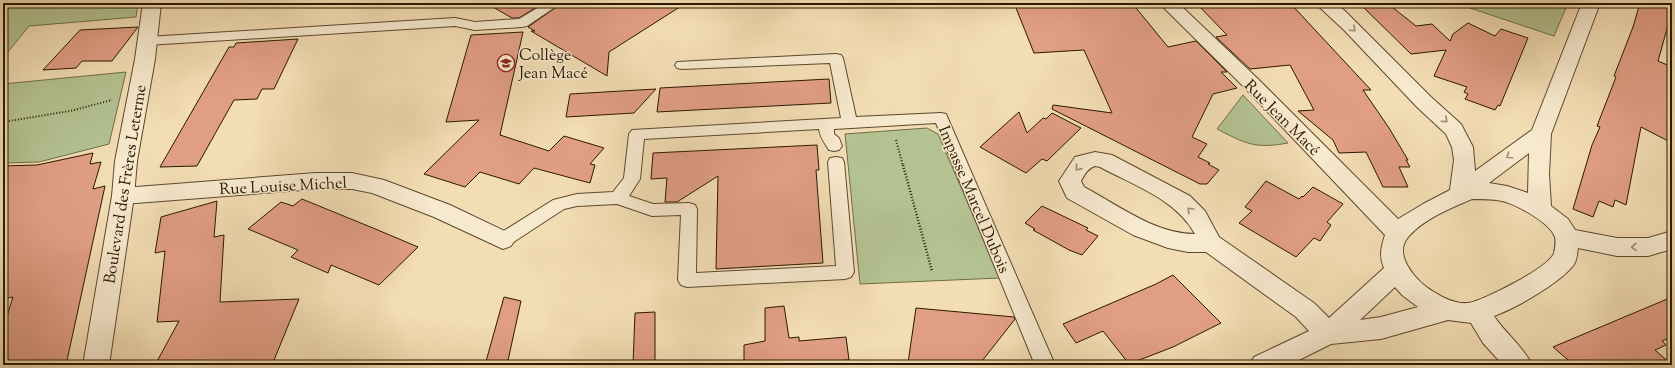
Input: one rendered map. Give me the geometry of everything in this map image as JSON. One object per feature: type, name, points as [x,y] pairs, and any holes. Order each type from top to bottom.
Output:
[{"type":"street","name":"Boulevard des Frères Leterme","points":[[96,365],[123,196],[126,161],[147,41],[152,3]]},
{"type":"street","name":"Rue Jean Macé","points":[[1168,3],[1251,84],[1397,233]]},
{"type":"street","points":[[1324,3],[1367,42],[1424,102],[1452,126],[1460,139],[1464,154],[1465,192]]},
{"type":"street","points":[[1540,210],[1538,174],[1541,134],[1591,3]]},
{"type":"street","points":[[1465,192],[1492,192],[1512,196],[1540,210],[1560,225],[1567,237],[1564,260],[1552,272],[1494,306],[1478,312],[1466,314],[1447,310],[1424,298],[1396,272],[1391,252],[1397,233],[1407,225],[1465,192],[1486,173],[1541,134]]},
{"type":"street","points":[[1211,243],[1180,242],[1159,236],[1075,192],[1070,181],[1083,162],[1088,160],[1104,160],[1182,202],[1198,217],[1211,243],[1305,310],[1328,334]]},
{"type":"street","name":"Rue Louise Michel","points":[[123,196],[316,181],[352,181],[376,186],[442,211],[503,240]]},
{"type":"street","points":[[1567,237],[1617,247],[1648,247],[1672,240]]},
{"type":"street","points":[[1263,365],[1328,334],[1396,272]]},
{"type":"street","points":[[1328,334],[1381,328],[1447,310]]},
{"type":"street","points":[[1478,312],[1492,334],[1519,365]]},
{"type":"lane","points":[[147,41],[455,22],[475,26],[522,23],[555,3]]},
{"type":"lane","points":[[682,65],[836,58],[849,122]]},
{"type":"lane","name":"Impasse Marcel Dubois","points":[[618,198],[632,179],[637,134],[941,118],[1045,365]]},
{"type":"lane","points":[[503,240],[559,204],[577,200],[618,198],[652,210],[689,209],[687,280],[845,272],[834,142],[827,136],[826,123]]},
{"type":"path","points":[[3,122],[70,111],[100,102],[138,95]]},
{"type":"path","points":[[890,120],[932,272]]},
{"type":"green space","points":[[3,3],[138,3],[136,17],[29,26],[3,58]]},
{"type":"green space","points":[[1455,3],[1568,3],[1554,36]]},
{"type":"green space","points":[[126,72],[109,144],[39,162],[3,163],[3,84]]},
{"type":"green space","points":[[1243,95],[1288,143],[1277,145],[1251,144],[1217,129]]},
{"type":"green space","points":[[927,128],[938,134],[1000,278],[860,284],[845,134]]},
{"type":"building","points":[[486,3],[543,3],[519,18],[512,18]]},
{"type":"building","points":[[562,3],[686,3],[609,52],[607,76],[531,31],[535,31],[528,27]]},
{"type":"building","points":[[1014,3],[1132,3],[1168,47],[1196,41],[1227,72],[1221,72],[1237,88],[1213,94],[1192,137],[1207,144],[1198,157],[1210,163],[1208,164],[1219,170],[1207,184],[1200,184],[1052,109],[1053,105],[1112,113],[1084,50],[1034,53]]},
{"type":"building","points":[[1196,3],[1290,3],[1371,90],[1363,90],[1389,128],[1408,160],[1406,160],[1410,167],[1399,167],[1408,187],[1383,187],[1366,152],[1339,153],[1333,140],[1298,111],[1314,110],[1290,65],[1250,69],[1216,37],[1227,35]]},
{"type":"building","points":[[1359,3],[1387,3],[1416,26],[1432,24],[1450,41],[1453,34],[1468,23],[1495,36],[1501,29],[1528,38],[1500,106],[1498,105],[1495,110],[1465,99],[1468,94],[1464,92],[1467,87],[1434,76],[1446,50],[1411,54]]},
{"type":"building","points":[[1640,3],[1672,3],[1672,11],[1658,61],[1672,67],[1672,143],[1641,127],[1626,205],[1615,200],[1613,207],[1599,201],[1593,217],[1573,209],[1592,145],[1600,127],[1597,126],[1616,77],[1614,76],[1633,27]]},
{"type":"building","points":[[138,27],[112,61],[82,61],[76,68],[43,70],[80,30]]},
{"type":"building","points":[[523,32],[500,135],[549,151],[564,136],[604,148],[590,164],[595,165],[590,183],[534,168],[519,184],[480,172],[465,187],[424,174],[479,120],[446,122],[471,35]]},
{"type":"building","points":[[298,39],[274,89],[262,89],[257,99],[234,100],[197,166],[160,167],[229,47],[234,47],[236,43]]},
{"type":"building","points":[[829,79],[831,103],[657,112],[660,88]]},
{"type":"building","points":[[656,89],[634,113],[566,117],[570,94]]},
{"type":"building","points":[[1019,112],[1027,133],[1043,118],[1046,119],[1052,113],[1081,128],[1047,161],[1042,159],[1026,173],[980,147]]},
{"type":"building","points":[[817,145],[819,170],[816,170],[823,263],[716,269],[718,176],[677,202],[665,202],[667,178],[651,179],[653,153]]},
{"type":"building","points":[[93,153],[90,164],[101,162],[93,189],[105,186],[66,365],[3,365],[3,329],[13,297],[3,299],[3,166],[37,165]]},
{"type":"building","points":[[1266,181],[1299,199],[1313,187],[1343,204],[1327,222],[1331,225],[1320,241],[1314,238],[1296,257],[1239,223],[1252,211],[1245,207]]},
{"type":"building","points":[[302,199],[418,247],[379,285],[331,265],[328,273],[291,257],[298,250],[248,229],[281,202],[293,206]]},
{"type":"building","points":[[217,201],[214,237],[224,235],[220,302],[299,299],[272,365],[155,365],[179,321],[157,322],[165,251],[155,253],[161,217]]},
{"type":"building","points":[[1042,206],[1088,228],[1086,230],[1098,236],[1082,255],[1069,250],[1033,230],[1035,229],[1025,223]]},
{"type":"building","points":[[1173,275],[1221,323],[1173,347],[1129,364],[1103,331],[1076,343],[1063,324],[1156,284]]},
{"type":"building","points":[[504,297],[521,301],[507,365],[485,365]]},
{"type":"building","points":[[1672,297],[1672,337],[1662,341],[1666,345],[1655,350],[1672,365],[1574,365],[1553,347]]},
{"type":"building","points":[[784,306],[789,338],[799,337],[799,341],[846,337],[849,360],[815,362],[815,365],[744,365],[744,345],[765,341],[765,308]]},
{"type":"building","points":[[916,308],[1014,317],[1015,319],[979,365],[925,365],[908,363]]},
{"type":"building","points":[[655,312],[655,365],[633,365],[635,313]]},
{"type":"place","name":"Collège Jean Macé","points":[[506,63]]}]
